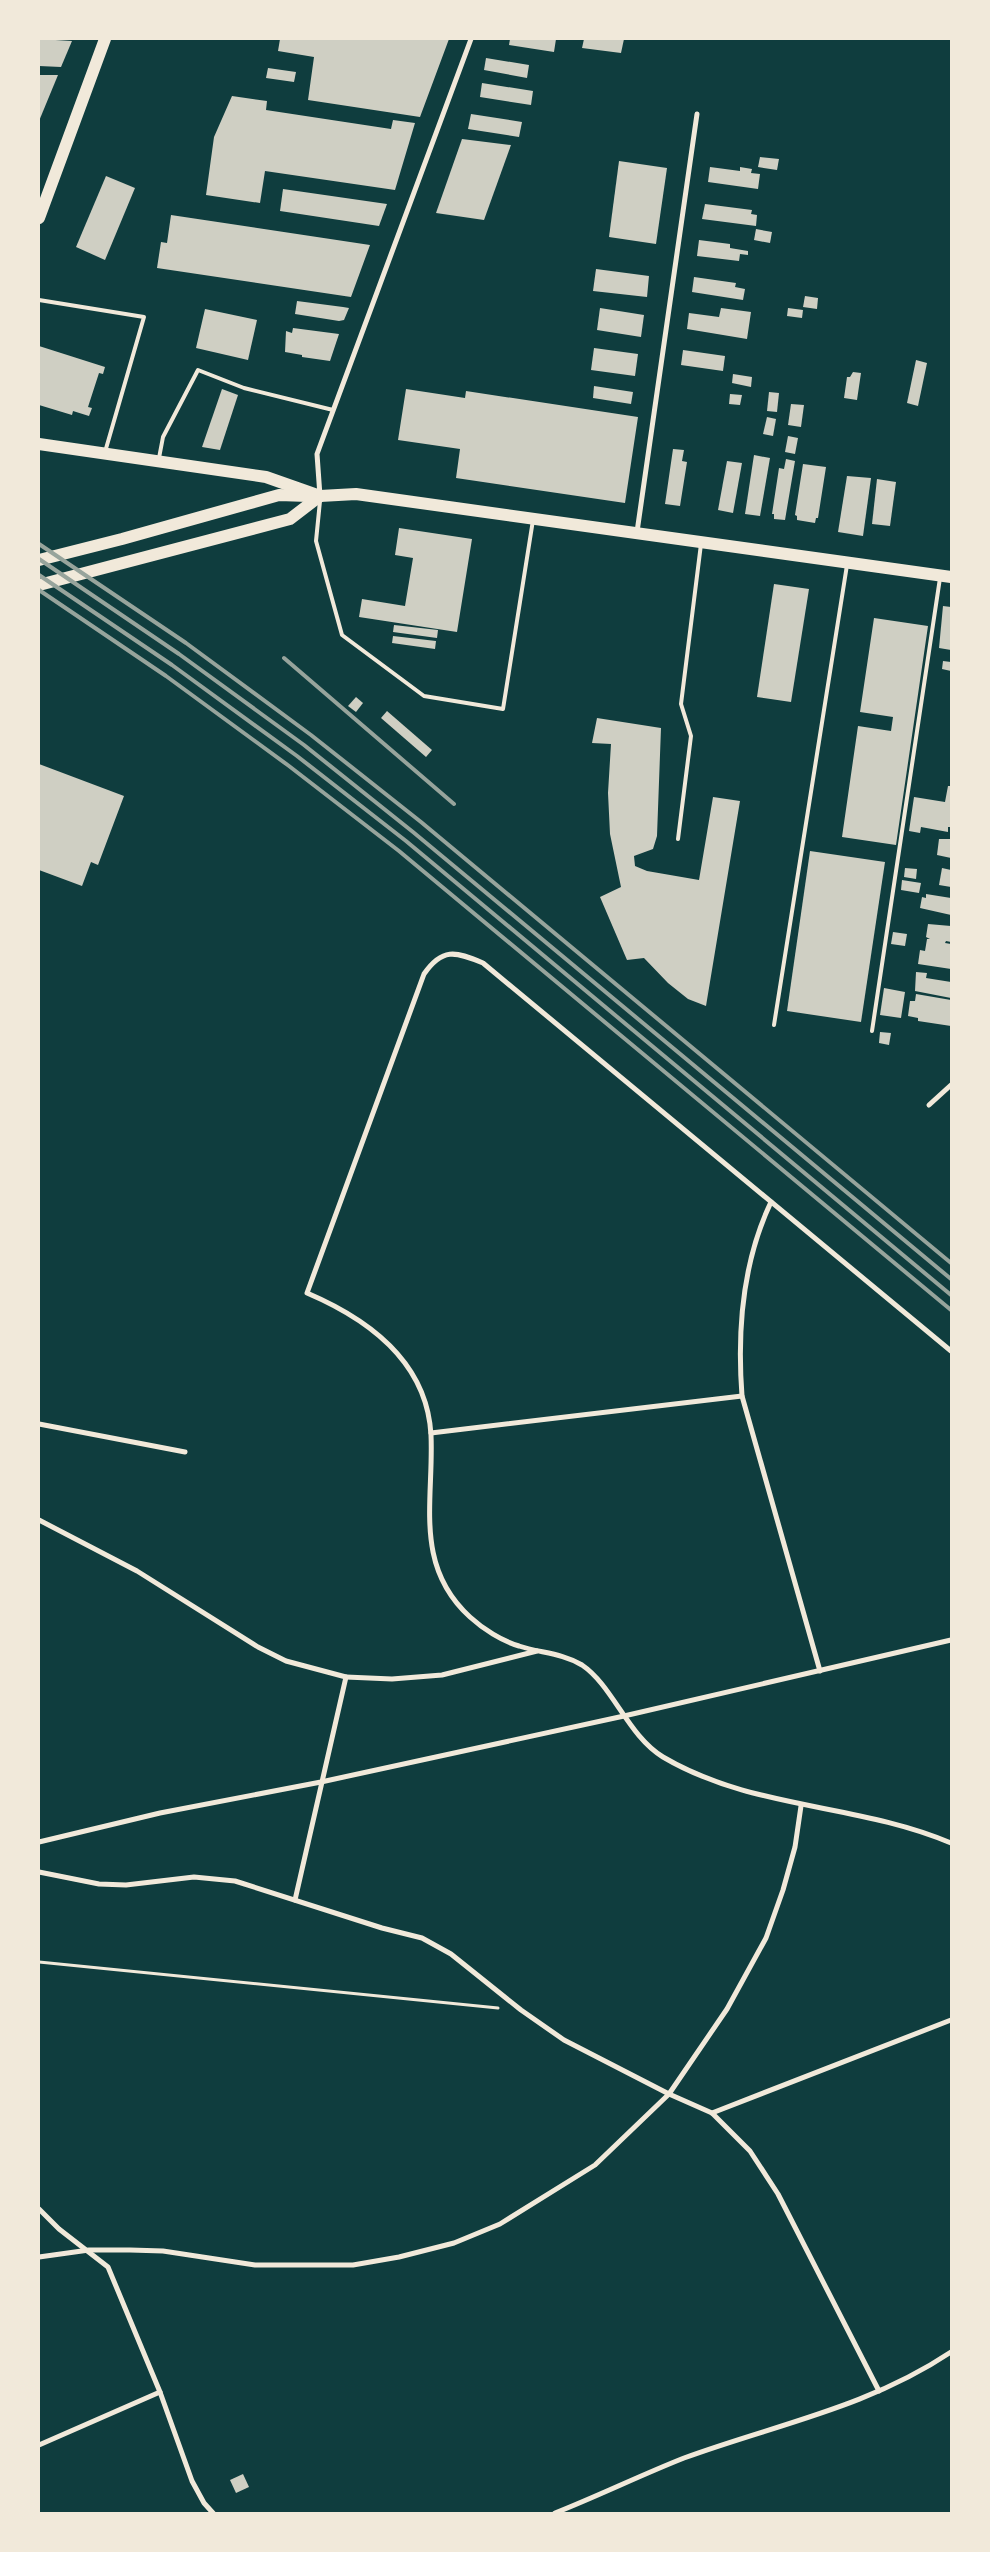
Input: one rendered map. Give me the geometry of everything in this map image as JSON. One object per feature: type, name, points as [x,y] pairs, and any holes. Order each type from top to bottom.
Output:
[{"type":"main road","points":[[39,218],[105,39]]},
{"type":"main road","points":[[39,444],[266,477],[320,496]]},
{"type":"main road","points":[[39,560],[279,495],[320,496],[356,494],[946,576]]},
{"type":"main road","points":[[39,585],[290,519],[320,496]]},
{"type":"street","points":[[320,496],[317,454],[470,39]]},
{"type":"street","points":[[637,533],[697,114]]},
{"type":"street","points":[[951,1351],[483,963],[454,953],[444,954],[433,961],[424,974],[307,1293],[357,1318],[376,1331],[394,1349],[410,1371],[422,1398],[431,1433],[429,1532],[434,1555],[443,1579],[454,1599],[470,1617],[487,1630],[519,1646],[570,1658],[585,1668],[642,1739],[660,1755],[697,1775],[801,1806],[884,1821],[951,1844]]},
{"type":"street","points":[[929,1105],[951,1085]]},
{"type":"street","points":[[771,1202],[758,1231],[744,1294],[740,1360],[742,1396],[820,1672]]},
{"type":"street","points":[[431,1433],[742,1396]]},
{"type":"street","points":[[39,1424],[185,1452]]},
{"type":"street","points":[[39,1520],[136,1571],[258,1647],[286,1661],[346,1677],[392,1678],[442,1674],[540,1650]]},
{"type":"street","points":[[39,1842],[160,1813],[321,1782],[624,1716],[820,1672],[951,1640]]},
{"type":"street","points":[[295,1900],[346,1677]]},
{"type":"street","points":[[39,2256],[89,2250],[163,2251],[255,2266],[306,2267],[353,2265],[399,2257],[454,2243],[500,2224],[595,2165],[669,2094],[727,2010],[766,1938],[783,1890],[795,1847],[801,1806]]},
{"type":"street","points":[[39,1872],[99,1884],[126,1885],[194,1877],[235,1881],[382,1928],[422,1938],[451,1954],[521,2010],[564,2040],[669,2094],[712,2113],[750,2151],[778,2194],[880,2391]]},
{"type":"street","points":[[712,2113],[951,2020]]},
{"type":"street","points":[[39,2209],[59,2229],[89,2250],[108,2267],[160,2392],[192,2481],[213,2513]]},
{"type":"street","points":[[555,2513],[683,2459],[823,2414],[880,2391],[928,2367],[951,2352]]},
{"type":"street","points":[[39,2445],[160,2392]]},
{"type":"lane","points":[[39,300],[144,317],[105,454]]},
{"type":"lane","points":[[158,462],[163,437],[198,370],[244,388],[333,410]]},
{"type":"lane","points":[[320,496],[316,541],[342,635],[424,696],[503,709],[533,518]]},
{"type":"lane","points":[[678,838],[691,736],[681,704],[701,542]]},
{"type":"lane","points":[[774,1025],[848,563]]},
{"type":"lane","points":[[872,1031],[946,576]]},
{"type":"path","points":[[39,1962],[521,2010]]},
{"type":"building","points":[[39,39],[72,41],[61,67],[39,66]]},
{"type":"building","points":[[280,39],[449,39],[420,117],[308,100],[314,57],[278,51]]},
{"type":"building","points":[[510,39],[556,39],[554,52],[509,45]]},
{"type":"building","points":[[584,39],[624,39],[621,53],[582,48]]},
{"type":"building","points":[[486,58],[529,65],[527,78],[484,70]]},
{"type":"building","points":[[268,68],[296,72],[294,82],[266,78]]},
{"type":"building","points":[[39,75],[58,75],[39,121]]},
{"type":"building","points":[[482,83],[533,91],[531,105],[480,97]]},
{"type":"building","points":[[232,96],[267,101],[266,110],[391,129],[393,120],[415,123],[395,190],[265,171],[260,203],[206,195],[214,137]]},
{"type":"building","points":[[471,114],[522,122],[519,137],[468,129]]},
{"type":"building","points":[[462,139],[511,145],[484,220],[436,213]]},
{"type":"building","points":[[760,157],[779,159],[777,170],[758,167]]},
{"type":"building","points":[[619,161],[667,168],[656,244],[609,237]]},
{"type":"building","points":[[710,167],[740,171],[740,167],[752,169],[751,173],[760,174],[758,189],[708,182]]},
{"type":"building","points":[[106,176],[135,188],[105,260],[76,247]]},
{"type":"building","points":[[283,189],[387,204],[379,226],[280,211]]},
{"type":"building","points":[[705,204],[752,210],[751,214],[757,215],[756,226],[702,219]]},
{"type":"building","points":[[171,215],[370,245],[351,297],[157,268],[161,242],[167,243]]},
{"type":"building","points":[[756,229],[772,232],[770,243],[754,240]]},
{"type":"building","points":[[699,240],[730,244],[730,248],[748,251],[748,255],[740,254],[739,261],[697,256]]},
{"type":"building","points":[[596,269],[649,276],[647,297],[593,291]]},
{"type":"building","points":[[694,277],[736,283],[735,287],[745,289],[743,300],[692,292]]},
{"type":"building","points":[[805,296],[818,298],[817,309],[803,307]]},
{"type":"building","points":[[297,301],[349,308],[344,320],[339,321],[295,314]]},
{"type":"building","points":[[600,308],[644,315],[641,337],[597,330]]},
{"type":"building","points":[[721,308],[751,312],[747,339],[687,329],[689,313],[719,317]]},
{"type":"building","points":[[788,308],[803,310],[802,318],[787,316]]},
{"type":"building","points":[[205,309],[257,320],[248,360],[196,348]]},
{"type":"building","points":[[293,328],[339,334],[330,361],[302,357],[302,355],[285,352],[286,331],[292,333]]},
{"type":"building","points":[[39,346],[105,367],[103,374],[99,373],[88,407],[92,408],[89,416],[73,411],[72,415],[39,405]]},
{"type":"building","points":[[594,348],[638,354],[635,376],[591,370]]},
{"type":"building","points":[[683,350],[725,356],[723,371],[681,365]]},
{"type":"building","points":[[916,360],[927,363],[918,406],[907,403]]},
{"type":"building","points":[[853,372],[861,373],[857,400],[844,398],[847,377],[850,377]]},
{"type":"building","points":[[733,374],[752,377],[751,387],[732,383]]},
{"type":"building","points":[[594,386],[633,392],[631,404],[593,398]]},
{"type":"building","points":[[222,389],[238,395],[220,450],[202,447]]},
{"type":"building","points":[[406,389],[465,398],[466,391],[638,417],[625,503],[456,478],[460,449],[398,440]]},
{"type":"building","points":[[769,392],[779,393],[777,412],[767,411]]},
{"type":"building","points":[[730,394],[742,395],[740,405],[729,404]]},
{"type":"building","points":[[791,404],[804,405],[801,427],[788,425]]},
{"type":"building","points":[[767,417],[776,419],[773,436],[763,434]]},
{"type":"building","points":[[788,436],[798,438],[795,454],[785,452]]},
{"type":"building","points":[[673,449],[684,450],[682,461],[687,462],[680,506],[665,504]]},
{"type":"building","points":[[754,455],[770,458],[760,516],[745,514]]},
{"type":"building","points":[[786,459],[795,461],[785,520],[774,519],[774,514],[772,514],[779,468],[784,469]]},
{"type":"building","points":[[727,461],[742,463],[733,513],[718,510]]},
{"type":"building","points":[[803,464],[826,467],[818,518],[816,518],[815,523],[797,520],[795,515]]},
{"type":"building","points":[[847,476],[871,478],[863,536],[838,532]]},
{"type":"building","points":[[877,479],[896,482],[890,526],[872,524]]},
{"type":"building","points":[[399,528],[472,539],[457,632],[359,617],[362,599],[405,606],[413,558],[395,555]]},
{"type":"building","points":[[774,584],[809,589],[791,702],[757,697]]},
{"type":"building","points":[[943,606],[951,607],[951,650],[939,648]]},
{"type":"building","points":[[874,618],[928,626],[896,845],[842,837],[858,726],[891,731],[893,717],[860,712]]},
{"type":"building","points":[[394,625],[438,630],[437,638],[393,632]]},
{"type":"building","points":[[393,636],[436,641],[435,649],[392,643]]},
{"type":"building","points":[[943,661],[951,662],[951,671],[942,669]]},
{"type":"building","points":[[356,697],[363,703],[356,712],[348,706]]},
{"type":"building","points":[[387,711],[432,750],[426,757],[381,718]]},
{"type":"building","points":[[597,718],[661,728],[657,836],[653,849],[634,856],[635,866],[647,871],[699,880],[713,797],[740,801],[706,1006],[688,999],[668,983],[644,958],[627,960],[600,897],[621,887],[610,834],[608,793],[611,744],[592,743]]},
{"type":"building","points":[[39,764],[124,796],[98,865],[91,862],[82,886],[39,870]]},
{"type":"building","points":[[948,786],[951,786],[951,827],[948,827],[948,832],[921,827],[920,833],[909,831],[914,797],[945,802]]},
{"type":"building","points":[[939,839],[951,839],[951,858],[937,855]]},
{"type":"building","points":[[810,851],[885,862],[861,1022],[787,1011]]},
{"type":"building","points":[[905,868],[917,869],[916,879],[904,877]]},
{"type":"building","points":[[942,868],[951,870],[951,887],[939,885]]},
{"type":"building","points":[[902,880],[921,883],[919,893],[901,890]]},
{"type":"building","points":[[926,894],[951,898],[951,915],[920,908],[922,897],[926,898]]},
{"type":"building","points":[[928,924],[951,926],[951,942],[946,941],[945,943],[951,944],[951,969],[918,964],[920,950],[925,951],[927,939],[930,939],[926,937]]},
{"type":"building","points":[[893,932],[907,934],[905,946],[891,944]]},
{"type":"building","points":[[916,972],[927,973],[926,978],[951,982],[951,998],[915,991]]},
{"type":"building","points":[[884,988],[905,992],[901,1018],[880,1015]]},
{"type":"building","points":[[916,994],[951,1000],[951,1026],[918,1021],[918,1018],[908,1016],[910,1001],[915,1001]]},
{"type":"building","points":[[880,1032],[891,1033],[889,1045],[879,1043]]},
{"type":"building","points":[[243,2474],[249,2487],[236,2493],[230,2480]]},
{"type":"railway","points":[[39,544],[186,643],[311,735],[421,822],[951,1263]]},
{"type":"railway","points":[[39,559],[179,654],[304,745],[413,832],[951,1279]]},
{"type":"railway","points":[[39,575],[172,665],[297,756],[406,841],[951,1295]]},
{"type":"railway","points":[[39,590],[166,676],[289,766],[399,851],[951,1310]]},
{"type":"railway","points":[[284,658],[454,804]]}]
